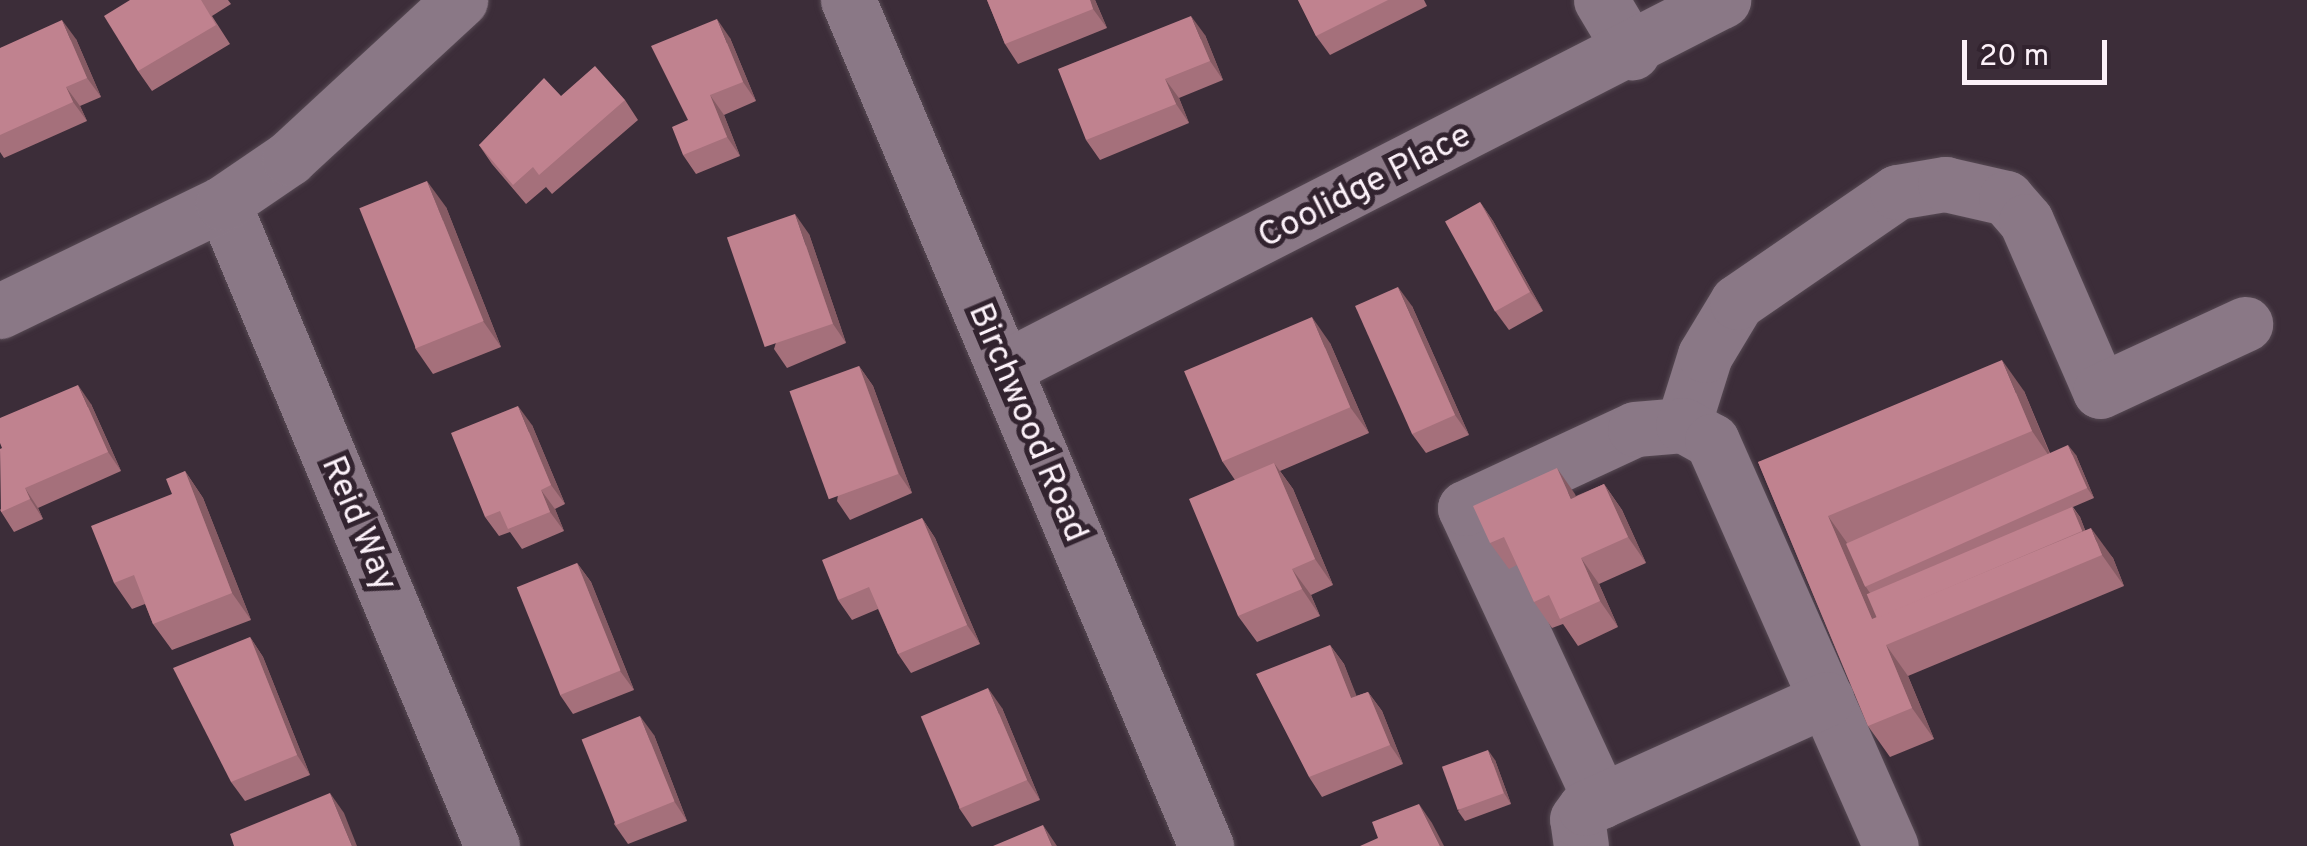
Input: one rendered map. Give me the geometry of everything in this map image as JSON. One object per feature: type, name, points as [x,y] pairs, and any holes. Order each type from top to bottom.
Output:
[{"type":"street","points":[[0,311],[224,203],[289,158],[460,0]]},
{"type":"street","name":"Birchwood Road","points":[[848,0],[1206,846]]},
{"type":"street","points":[[1601,0],[1632,52]]},
{"type":"street","name":"Coolidge Place","points":[[1004,368],[1632,52],[1722,0]]},
{"type":"street","points":[[1683,425],[1704,355],[1737,302],[1897,192],[1946,184],[2006,198],[2026,221],[2100,391],[2245,324]]},
{"type":"street","name":"Reid Way","points":[[224,203],[492,846]]},
{"type":"street","points":[[1826,699],[1591,824],[1465,508],[1635,429],[1683,425],[1712,442],[1826,699],[1891,846]]},
{"type":"building","points":[[130,0],[201,0],[216,25],[138,71],[104,16]]},
{"type":"building","points":[[987,0],[1090,0],[1093,9],[1005,44]]},
{"type":"building","points":[[1298,0],[1388,0],[1316,36]]},
{"type":"building","points":[[1191,16],[1210,61],[1165,79],[1176,104],[1086,140],[1058,69]]},
{"type":"building","points":[[717,19],[743,82],[710,95],[727,137],[683,155],[672,127],[688,120],[651,46]]},
{"type":"building","points":[[62,20],[87,78],[66,87],[73,102],[0,135],[0,48]]},
{"type":"building","points":[[595,66],[625,100],[539,175],[533,167],[513,185],[479,145],[544,78],[561,96]]},
{"type":"building","points":[[427,181],[484,321],[416,348],[359,208]]},
{"type":"building","points":[[1480,202],[1530,292],[1495,311],[1445,221]]},
{"type":"building","points":[[795,214],[833,324],[765,347],[727,237]]},
{"type":"building","points":[[1398,287],[1455,415],[1412,434],[1355,306]]},
{"type":"building","points":[[1312,317],[1350,407],[1222,462],[1184,371]]},
{"type":"building","points":[[2002,360],[2032,431],[1828,516],[1872,619],[2091,528],[2102,555],[1886,645],[1912,708],[1868,726],[1758,462]]},
{"type":"building","points":[[859,366],[898,474],[829,499],[789,391]]},
{"type":"building","points":[[78,385],[108,452],[25,488],[30,499],[1,512],[0,418]]},
{"type":"building","points":[[518,406],[551,485],[541,490],[550,512],[508,529],[500,511],[485,517],[451,433]]},
{"type":"building","points":[[2068,445],[2087,488],[1865,587],[1846,544]]},
{"type":"building","points":[[1274,463],[1315,559],[1292,569],[1302,589],[1238,616],[1189,499]]},
{"type":"building","points":[[1557,468],[1571,499],[1604,484],[1628,537],[1581,558],[1600,601],[1560,619],[1549,595],[1534,602],[1504,537],[1490,543],[1473,506]]},
{"type":"building","points":[[185,471],[232,593],[153,624],[134,575],[114,583],[91,526],[172,494],[166,479]]},
{"type":"building","points":[[2072,507],[2082,531],[1877,618],[1867,594]]},
{"type":"building","points":[[922,518],[967,625],[898,654],[869,587],[838,600],[822,560]]},
{"type":"building","points":[[577,563],[620,671],[560,695],[517,587]]},
{"type":"building","points":[[250,637],[297,755],[231,782],[173,668]]},
{"type":"building","points":[[1330,645],[1351,698],[1368,692],[1390,745],[1309,777],[1256,674]]},
{"type":"building","points":[[988,688],[1027,780],[960,809],[921,717]]},
{"type":"building","points":[[640,716],[674,801],[616,825],[582,740]]},
{"type":"building","points":[[1488,750],[1504,793],[1458,810],[1442,767]]},
{"type":"building","points":[[330,793],[352,846],[234,846],[230,834]]},
{"type":"building","points":[[1419,804],[1440,846],[1360,846],[1378,838],[1372,822]]},
{"type":"building","points":[[1043,825],[1052,846],[993,846]]}]
